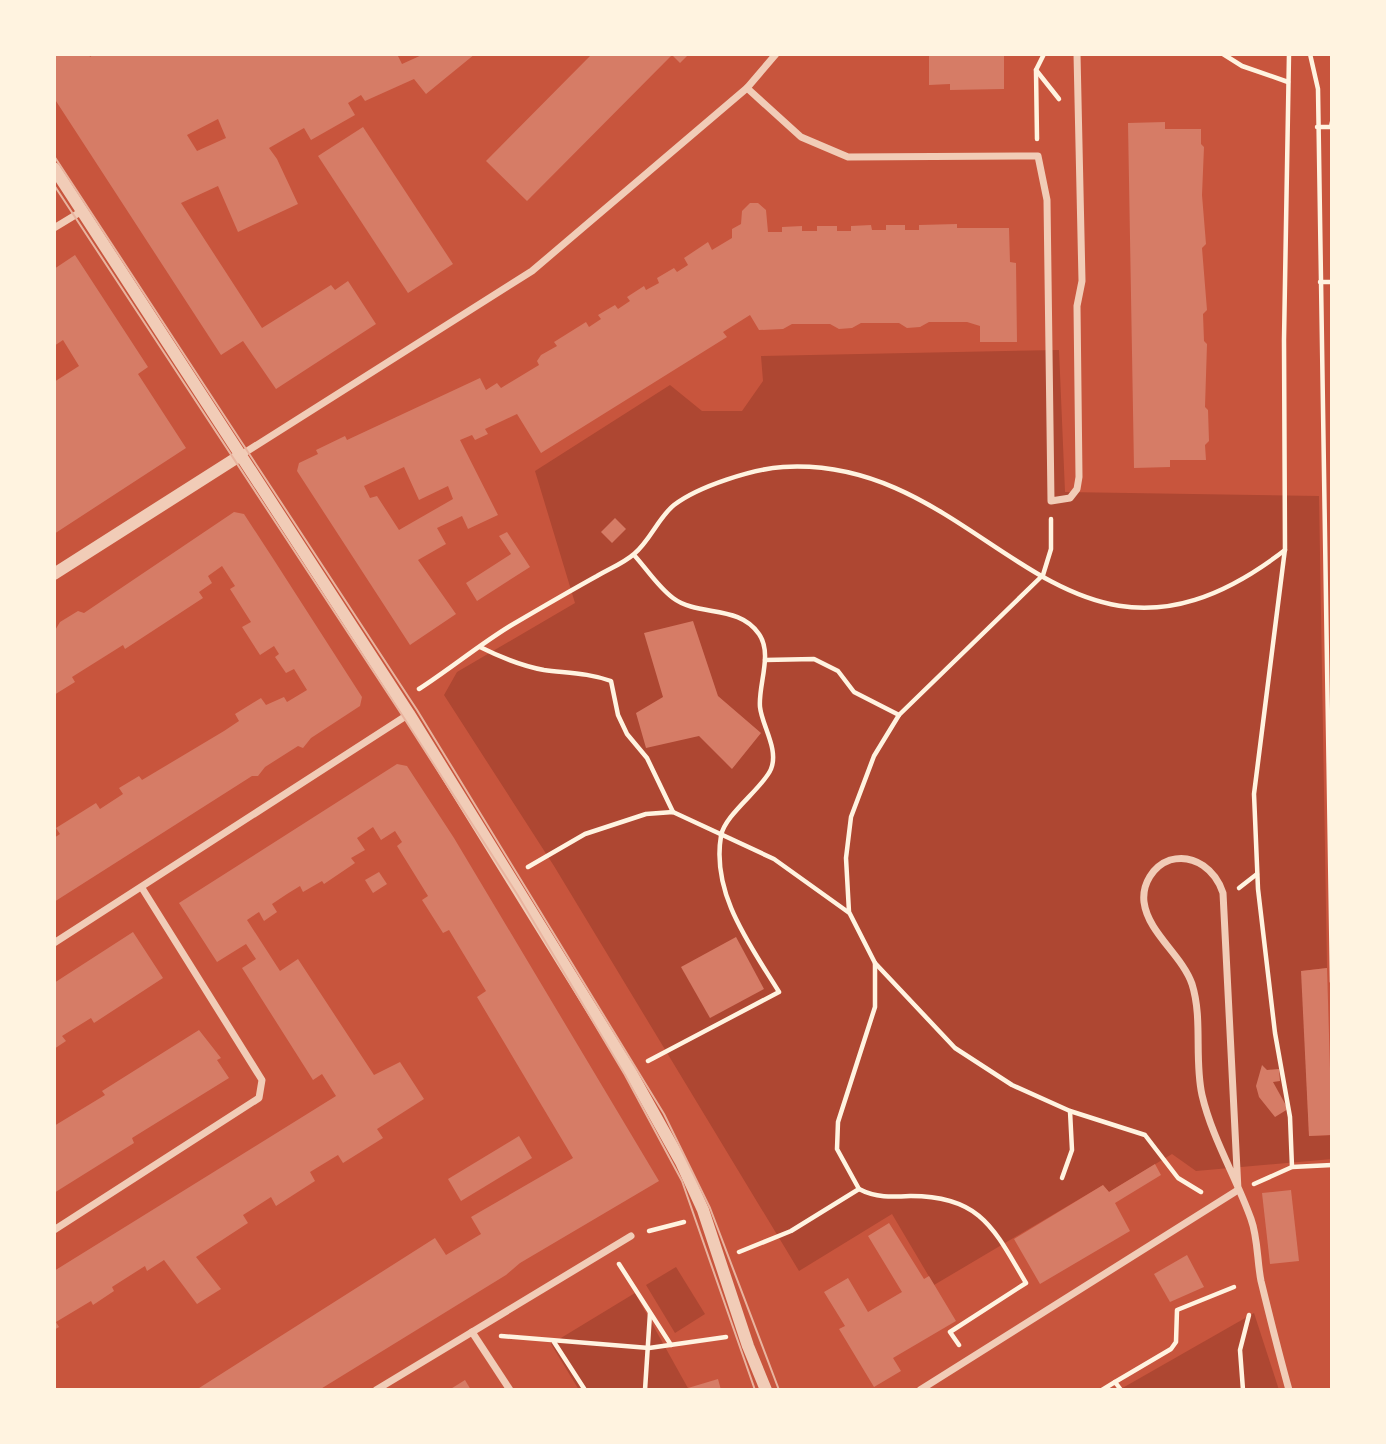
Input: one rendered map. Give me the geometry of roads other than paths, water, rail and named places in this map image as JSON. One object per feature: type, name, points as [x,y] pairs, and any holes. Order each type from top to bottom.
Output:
[{"type":"street","points":[[54,574],[532,271],[747,88],[776,54]]},
{"type":"street","points":[[747,88],[801,137],[848,157],[1038,156],[1047,200],[1051,501],[1070,498],[1077,489],[1079,477],[1077,306],[1082,281],[1077,54]]},
{"type":"street","points":[[54,168],[409,714],[630,1071],[681,1162],[703,1210],[766,1390]]},
{"type":"street","points":[[54,228],[82,211]]},
{"type":"street","points":[[54,943],[409,714]]},
{"type":"street","points":[[1238,1190],[1223,893],[1220,882],[1204,866],[1182,858],[1171,860],[1154,870],[1147,880],[1144,905],[1191,983],[1195,998],[1202,1094],[1238,1190],[1251,1220],[1261,1280],[1289,1390]]},
{"type":"street","points":[[54,1230],[259,1098],[262,1080],[142,888]]},
{"type":"street","points":[[920,1390],[1238,1190]]},
{"type":"street","points":[[376,1390],[631,1236]]},
{"type":"street","points":[[472,1332],[510,1390]]},
{"type":"tram line","points":[[54,156],[417,710],[664,1114],[710,1208],[779,1390]]},
{"type":"tram line","points":[[54,185],[517,894],[625,1075],[682,1181],[755,1390]]}]
